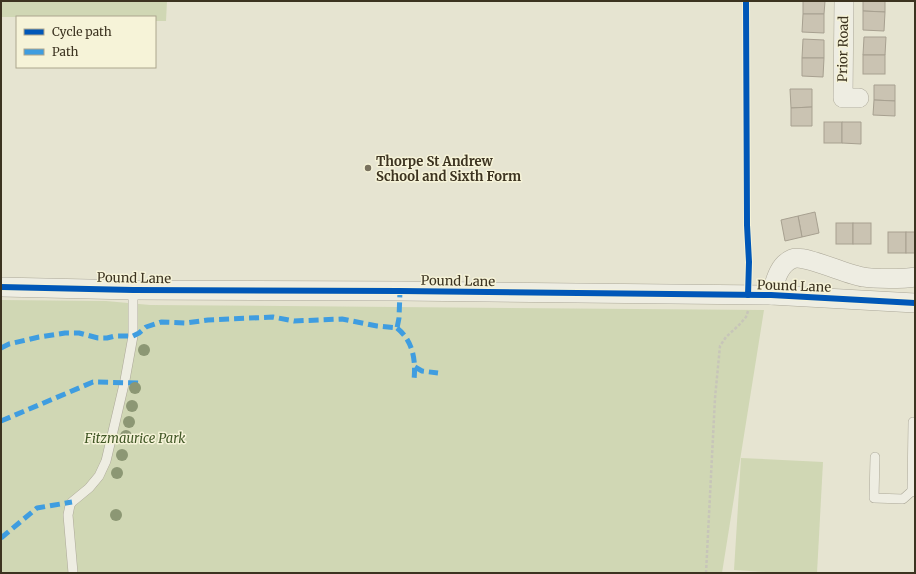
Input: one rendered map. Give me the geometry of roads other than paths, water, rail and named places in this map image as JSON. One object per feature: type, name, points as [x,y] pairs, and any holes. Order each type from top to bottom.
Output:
[{"type":"street","name":"Prior Road","points":[[843,98],[844,1]]},
{"type":"street","points":[[771,295],[776,278],[783,264],[793,258],[804,258],[855,276],[915,277]]},
{"type":"street","name":"Pound Lane","points":[[1,287],[133,290],[771,295],[915,303]]},
{"type":"lane","points":[[73,573],[68,515],[70,505],[99,476],[106,461],[125,380],[132,336],[133,290]]},
{"type":"lane","points":[[875,457],[874,498],[903,499],[914,492],[913,422]]},
{"type":"place","name":"Thorpe St Andrew School and Sixth Form","points":[[368,168]]},
{"type":"park label","name":"Fitzmaurice Park","points":[[135,438]]}]
